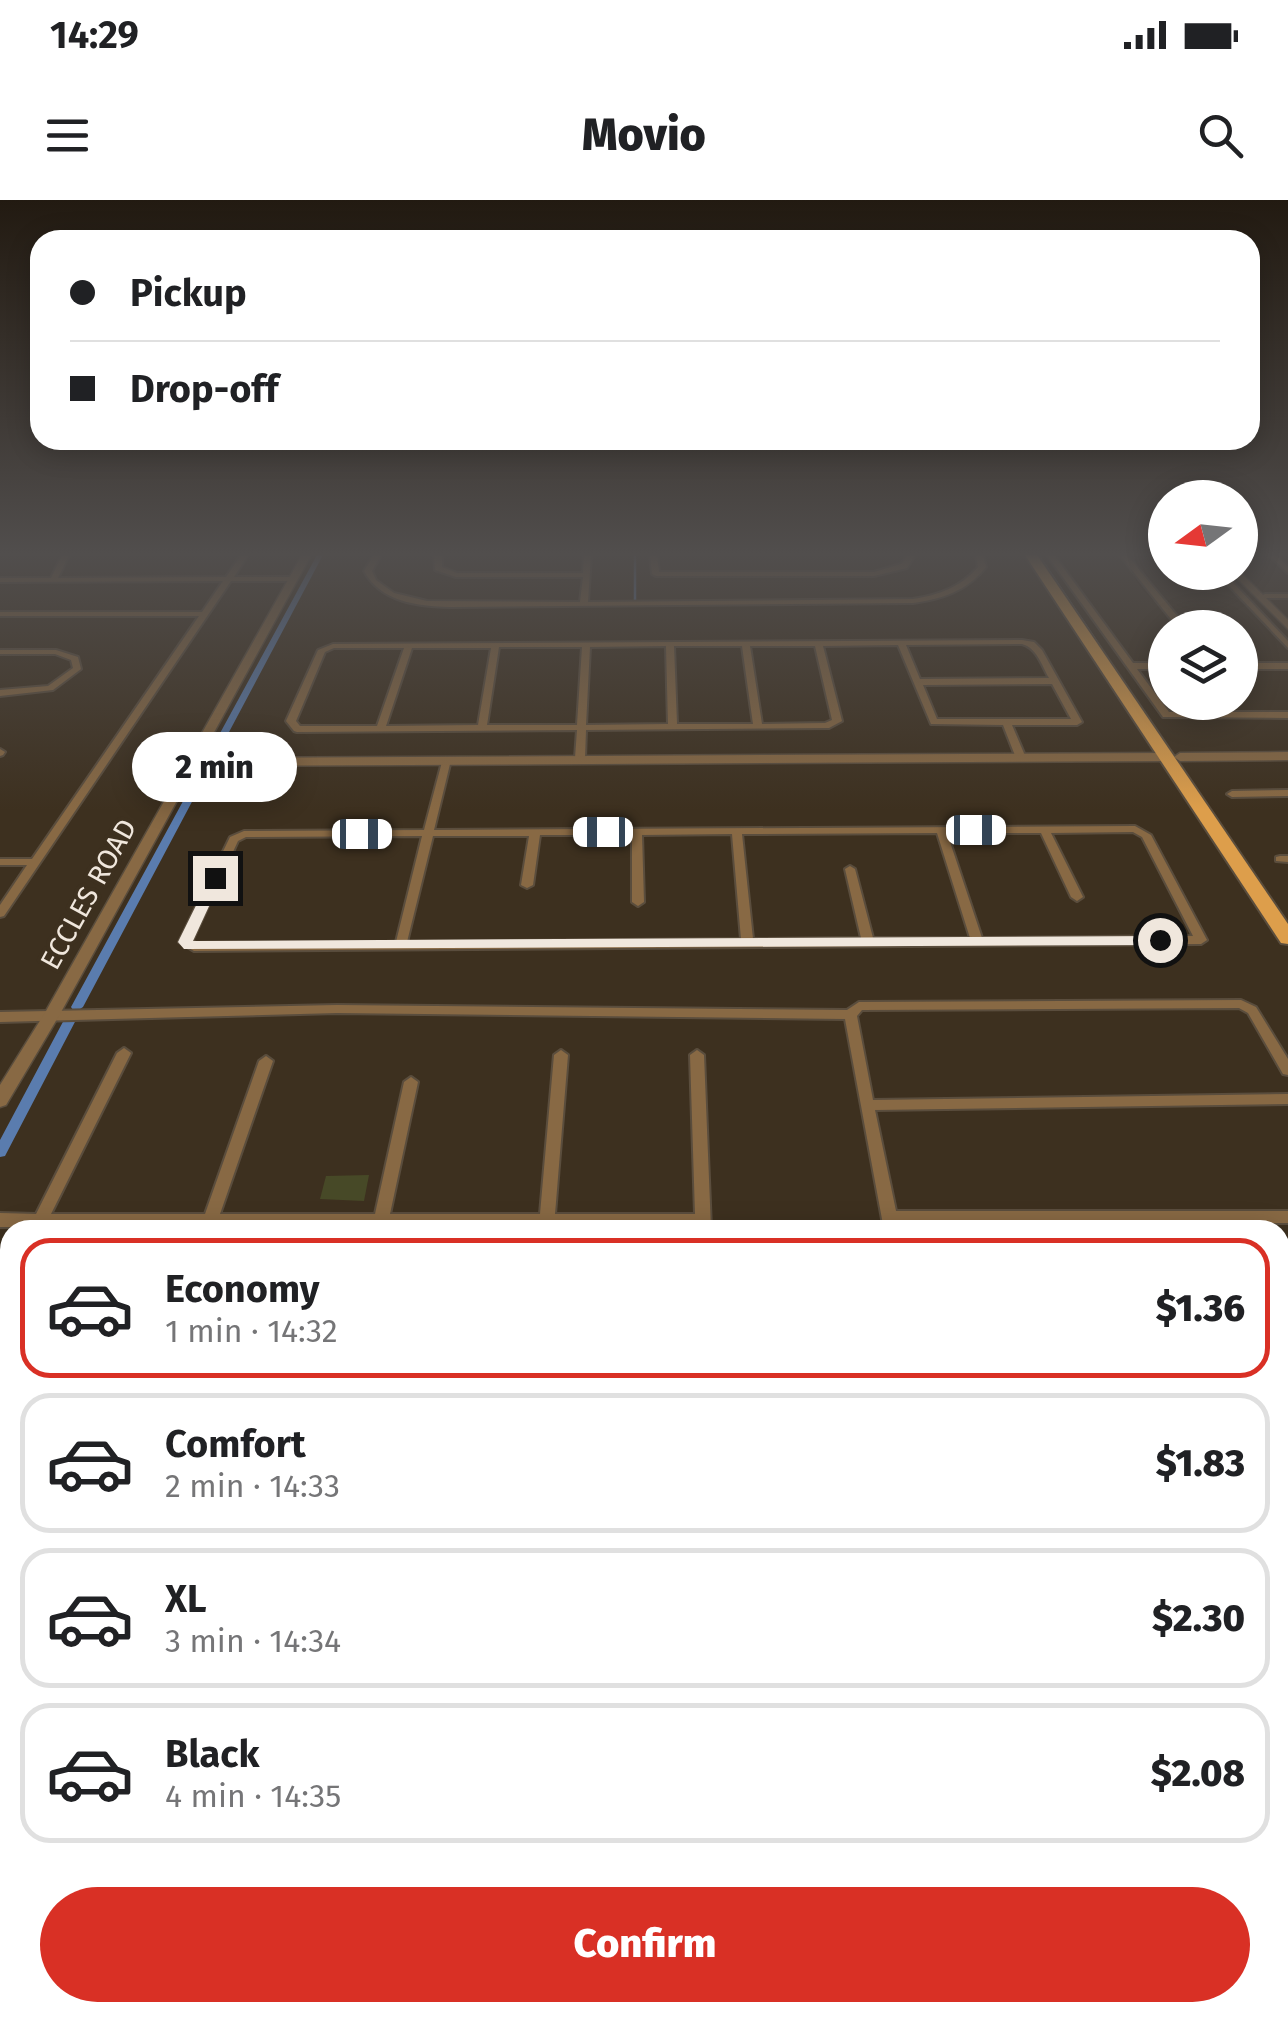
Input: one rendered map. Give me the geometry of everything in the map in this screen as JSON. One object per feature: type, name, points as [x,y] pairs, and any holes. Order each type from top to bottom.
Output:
[{"type":"main road","points":[[1094,640],[1181,757],[1288,938]]},
{"type":"main road","points":[[1103,640],[1288,914]]},
{"type":"street","points":[[0,913],[188,640]]},
{"type":"street","name":"ECCLES ROAD","points":[[0,1100],[255,640]]},
{"type":"street","points":[[1111,640],[1166,716],[1288,715]]},
{"type":"street","points":[[818,643],[836,721],[826,726],[296,729],[290,722],[326,648],[818,643],[901,643],[1031,644],[1077,722],[934,722],[901,643]]},
{"type":"street","points":[[580,758],[586,644]]},
{"type":"street","points":[[670,644],[673,727]]},
{"type":"street","points":[[746,644],[758,726]]},
{"type":"street","points":[[482,727],[494,645]]},
{"type":"street","points":[[380,729],[409,646]]},
{"type":"street","points":[[0,652],[56,652],[75,658],[78,669],[50,688],[0,693]]},
{"type":"street","points":[[1130,666],[1148,666]]},
{"type":"street","points":[[1258,666],[1288,666]]},
{"type":"street","points":[[916,682],[1056,681]]},
{"type":"street","points":[[1006,724],[1021,758]]},
{"type":"street","points":[[188,762],[1288,756]]},
{"type":"street","points":[[401,944],[446,760]]},
{"type":"street","points":[[1232,794],[1288,793]]},
{"type":"street","points":[[1045,830],[1077,897]]},
{"type":"street","points":[[941,831],[977,941]]},
{"type":"street","points":[[1141,831],[1203,938],[194,947],[185,942],[234,839],[240,836],[535,833],[1141,831]]},
{"type":"street","points":[[637,832],[638,902]]},
{"type":"street","points":[[737,832],[747,942]]},
{"type":"street","points":[[527,885],[535,833]]},
{"type":"street","points":[[0,862],[37,862]]},
{"type":"street","points":[[850,869],[868,942]]},
{"type":"street","points":[[0,1017],[417,1009],[850,1016],[859,1006],[1241,1004],[1252,1010],[1288,1070]]},
{"type":"street","name":"ECCLES ROAD","points":[[0,1076],[45,1015]]},
{"type":"street","points":[[850,1016],[889,1220]]},
{"type":"street","points":[[40,1220],[124,1052]]},
{"type":"street","points":[[547,1220],[561,1055]]},
{"type":"street","points":[[697,1056],[704,1220]]},
{"type":"street","points":[[210,1220],[266,1061]]},
{"type":"street","points":[[381,1220],[411,1082]]},
{"type":"street","points":[[867,1105],[1288,1099]]},
{"type":"street","points":[[1117,1220],[1288,1217]]},
{"type":"green space","points":[[369,1175],[364,1201],[320,1199],[326,1176]]},
{"type":"waterway","points":[[77,1007],[274,640]]},
{"type":"waterway","points":[[1095,640],[1100,647]]},
{"type":"waterway","points":[[0,1152],[71,1018]]},
{"type":"route","points":[[215,878],[185,942],[188,946],[1160,940]]}]
